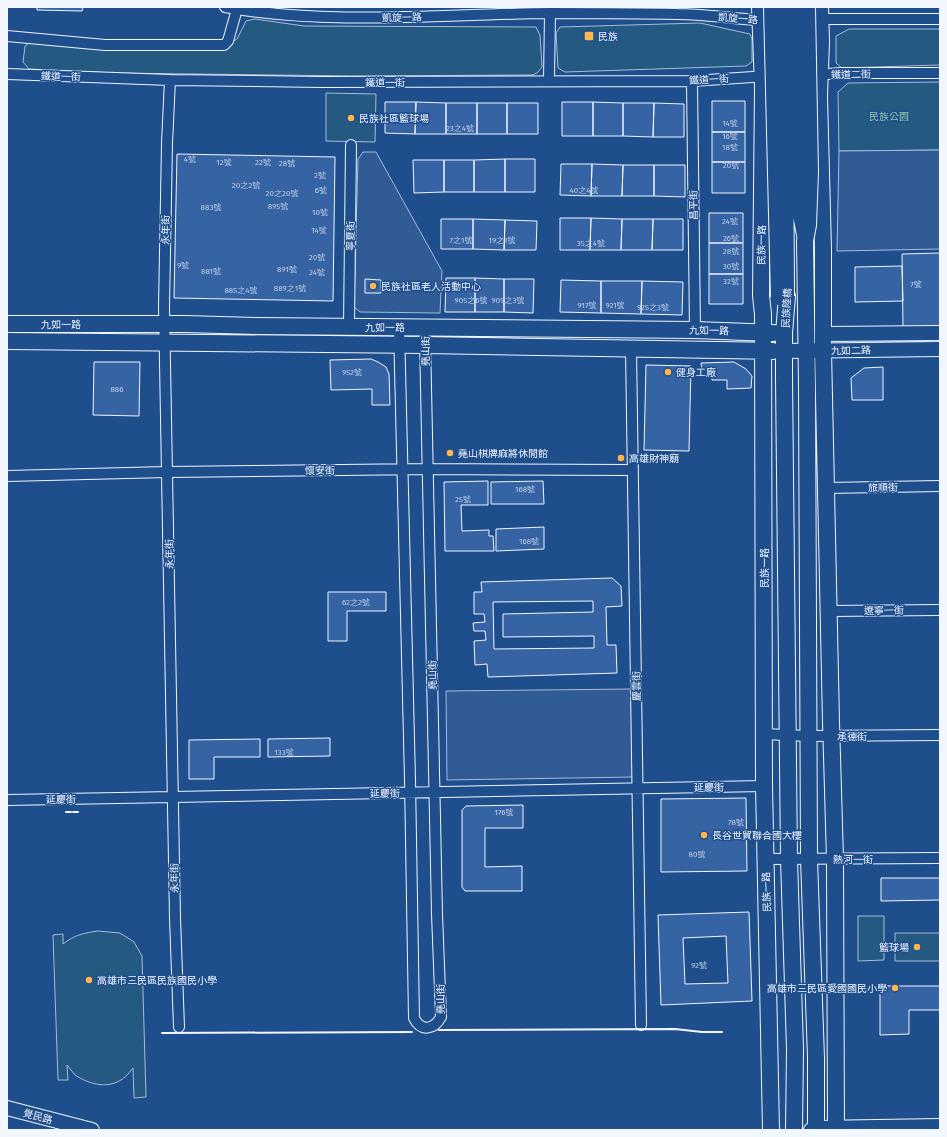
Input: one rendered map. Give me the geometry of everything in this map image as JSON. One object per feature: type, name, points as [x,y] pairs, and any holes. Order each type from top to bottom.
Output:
[{"type":"main road","name":"民族陸橋","points":[[772,7],[784,351]]},
{"type":"main road","name":"民族陸橋","points":[[783,296],[786,119],[784,7]]},
{"type":"main road","name":"民族陸橋","points":[[797,7],[799,210],[805,242]]},
{"type":"main road","name":"民族陸橋","points":[[806,342],[805,242],[808,225],[810,172],[807,7]]},
{"type":"main road","points":[[820,13],[823,342],[835,859],[836,1129]]},
{"type":"main road","name":"民族一路","points":[[760,14],[762,76],[761,296],[763,314],[764,786],[771,1130]]},
{"type":"main road","name":"九如一路","points":[[7,324],[425,327],[763,332]]},
{"type":"main road","name":"九如二路","points":[[763,332],[784,333],[806,342],[940,349]]},
{"type":"main road","name":"九如二路","points":[[823,342],[940,333]]},
{"type":"main road","name":"九如一路","points":[[7,341],[729,349],[762,351]]},
{"type":"main road","points":[[806,342],[809,859],[816,1053],[814,1129],[940,1126]]},
{"type":"main road","name":"九如二路","points":[[762,351],[784,351],[806,342]]},
{"type":"main road","points":[[784,351],[789,859],[795,1041],[794,1130]]},
{"type":"main road","name":"覺民路","points":[[7,1108],[92,1130]]},
{"type":"street","name":"凱旋一路","points":[[224,7],[283,15],[367,18],[550,13],[680,14],[737,19],[760,14],[820,13]]},
{"type":"street","points":[[7,36],[105,45],[224,45],[228,41],[237,9]]},
{"type":"street","points":[[549,80],[550,13]]},
{"type":"street","points":[[820,13],[940,20]]},
{"type":"street","name":"鐵道二街","points":[[762,76],[940,73]]},
{"type":"street","name":"鐵道一街","points":[[7,74],[170,80],[344,82],[692,80],[762,76]]},
{"type":"street","name":"永年街","points":[[170,80],[167,150],[164,325],[172,797],[179,1027]]},
{"type":"street","name":"昌平街","points":[[692,80],[695,330]]},
{"type":"street","name":"寧夏街","points":[[349,327],[351,145]]},
{"type":"street","name":"堯山街","points":[[399,327],[414,1018],[421,1026],[428,1028],[435,1025],[441,1017],[434,792],[424,345],[425,327]]},
{"type":"street","name":"慶雲街","points":[[631,348],[641,1025]]},
{"type":"street","name":"懷安街","points":[[7,476],[402,469],[632,470]]},
{"type":"street","name":"旅順街","points":[[826,488],[940,486]]},
{"type":"street","name":"遼寧一街","points":[[829,611],[940,610]]},
{"type":"street","name":"承德街","points":[[764,734],[808,736],[940,735]]},
{"type":"street","name":"延慶街","points":[[7,800],[764,786]]},
{"type":"street","name":"熱河一街","points":[[765,859],[940,858]]},
{"type":"green space","points":[[255,19],[304,26],[536,27],[540,35],[542,67],[537,73],[532,75],[355,76],[112,73],[29,69],[23,62],[25,46],[32,41],[225,46],[237,39],[246,21]]},
{"type":"green space","points":[[700,23],[750,34],[752,39],[752,62],[746,66],[565,72],[558,68],[556,33],[560,27]]},
{"type":"green space","points":[[849,29],[940,29],[940,65],[842,68],[836,63],[836,36]]},
{"type":"green space","name":"民族公園","points":[[940,82],[940,150],[839,151],[838,92],[848,83]]},
{"type":"green space","name":"民族社區籃球場","points":[[326,93],[376,94],[375,142],[326,141]]},
{"type":"green space","name":"籃球場","points":[[858,916],[884,916],[884,960],[858,961]]},
{"type":"green space","points":[[98,931],[120,933],[134,942],[142,956],[146,1097],[134,1098],[133,1068],[119,1081],[113,1084],[100,1085],[75,1075],[67,1065],[68,1080],[58,1080],[53,935],[63,934],[63,944],[71,938],[79,935]]},
{"type":"green space","name":"籃球場","points":[[895,933],[940,933],[940,961],[895,961]]},
{"type":"shaded area","points":[[940,150],[940,249],[837,251],[839,151]]},
{"type":"shaded area","points":[[363,152],[376,152],[442,271],[440,313],[360,312],[354,307],[358,159]]},
{"type":"shaded area","points":[[632,689],[633,777],[447,780],[446,691]]},
{"type":"building","points":[[37,7],[83,7],[82,11],[37,10]]},
{"type":"building","points":[[712,101],[745,101],[745,132],[712,132]]},
{"type":"building","points":[[385,102],[416,102],[415,134],[385,133]]},
{"type":"building","points":[[416,102],[446,103],[446,134],[415,134]]},
{"type":"building","points":[[562,102],[593,102],[593,136],[562,136]]},
{"type":"building","points":[[593,102],[623,103],[623,136],[593,136]]},
{"type":"building","points":[[446,103],[477,103],[477,134],[446,134]]},
{"type":"building","points":[[477,103],[507,103],[507,134],[477,134]]},
{"type":"building","points":[[507,103],[538,103],[538,134],[507,134]]},
{"type":"building","points":[[623,103],[654,103],[653,137],[623,136]]},
{"type":"building","points":[[654,103],[684,104],[684,137],[653,137]]},
{"type":"building","points":[[712,132],[745,132],[745,162],[712,162]]},
{"type":"building","points":[[177,154],[335,157],[333,301],[174,298]]},
{"type":"building","points":[[505,159],[505,192],[474,192],[474,160]]},
{"type":"building","points":[[505,159],[535,159],[535,192],[505,192]]},
{"type":"building","points":[[413,160],[444,160],[444,192],[414,193]]},
{"type":"building","points":[[444,160],[474,160],[474,192],[444,192]]},
{"type":"building","points":[[712,162],[745,162],[745,193],[712,193]]},
{"type":"building","points":[[561,164],[592,164],[591,196],[560,195]]},
{"type":"building","points":[[592,164],[623,165],[622,196],[591,196]]},
{"type":"building","points":[[623,165],[654,165],[654,196],[622,196]]},
{"type":"building","points":[[654,165],[685,165],[685,197],[654,196]]},
{"type":"building","points":[[709,213],[743,213],[743,243],[709,243]]},
{"type":"building","points":[[560,218],[591,218],[590,250],[560,250]]},
{"type":"building","points":[[591,218],[622,219],[621,250],[590,250]]},
{"type":"building","points":[[441,219],[473,219],[473,249],[441,249]]},
{"type":"building","points":[[473,219],[505,220],[504,250],[473,249]]},
{"type":"building","points":[[622,219],[653,219],[652,250],[621,250]]},
{"type":"building","points":[[653,219],[683,219],[683,250],[652,250]]},
{"type":"building","points":[[505,220],[537,221],[536,250],[504,250]]},
{"type":"building","points":[[709,243],[743,243],[743,274],[709,274]]},
{"type":"building","points":[[940,253],[940,328],[903,328],[902,254]]},
{"type":"building","points":[[902,266],[903,301],[855,302],[855,267]]},
{"type":"building","points":[[709,274],[743,274],[743,304],[709,304]]},
{"type":"building","points":[[446,278],[475,278],[475,312],[445,312]]},
{"type":"building","points":[[475,278],[504,279],[504,312],[475,312]]},
{"type":"building","name":"民族社區老人活動中心","points":[[365,279],[381,280],[381,293],[365,293]]},
{"type":"building","points":[[504,279],[534,279],[533,313],[504,312]]},
{"type":"building","points":[[561,280],[601,281],[601,313],[560,312]]},
{"type":"building","points":[[601,281],[642,281],[641,314],[601,313]]},
{"type":"building","points":[[642,281],[683,282],[682,315],[641,314]]},
{"type":"building","points":[[371,359],[386,367],[389,374],[390,405],[372,405],[372,389],[331,390],[330,360]]},
{"type":"building","points":[[94,362],[140,362],[139,416],[93,415]]},
{"type":"building","points":[[734,362],[746,369],[752,376],[751,388],[727,389],[727,380],[712,380],[712,371],[702,370],[701,363]]},
{"type":"building","points":[[646,365],[691,366],[689,451],[644,450]]},
{"type":"building","points":[[883,367],[883,400],[852,400],[851,378],[864,368]]},
{"type":"building","points":[[488,481],[488,505],[461,505],[462,531],[489,530],[489,536],[493,536],[494,551],[445,551],[444,482]]},
{"type":"building","points":[[543,481],[544,504],[491,504],[491,482]]},
{"type":"building","points":[[544,527],[544,549],[496,551],[496,529]]},
{"type":"building","points":[[612,578],[621,586],[622,606],[606,607],[607,645],[616,645],[617,673],[488,677],[487,664],[475,665],[474,641],[486,640],[485,631],[474,631],[473,623],[485,622],[484,614],[474,614],[474,592],[482,592],[481,582]],"holes":[[[593,601],[593,612],[503,614],[503,637],[594,636],[594,648],[494,649],[493,602]]]},
{"type":"building","points":[[328,592],[386,592],[386,611],[347,611],[347,641],[328,641]]},
{"type":"building","points":[[330,738],[330,756],[268,757],[268,739]]},
{"type":"building","points":[[260,739],[260,757],[214,757],[214,779],[189,779],[189,740]]},
{"type":"building","name":"長谷世貿聯合國大樓","points":[[746,798],[747,871],[661,872],[661,799]]},
{"type":"building","points":[[523,805],[523,828],[485,828],[485,867],[522,866],[522,891],[465,891],[462,887],[462,810],[466,806]]},
{"type":"building","points":[[881,878],[940,878],[940,900],[881,901]]},
{"type":"building","points":[[749,912],[752,1001],[661,1005],[658,915]],"holes":[[[726,936],[728,983],[685,984],[683,938]]]},
{"type":"building","points":[[880,986],[940,986],[940,1010],[909,1010],[909,1034],[880,1035]]},
{"type":"wall","points":[[66,812],[71,812]]},
{"type":"wall","points":[[73,812],[78,812]]},
{"type":"wall","points":[[439,1030],[675,1029],[702,1032],[722,1032]]},
{"type":"wall","points":[[162,1033],[412,1032]]},
{"type":"place","name":"民族","points":[[589,36]]},
{"type":"place","name":"民族社區籃球場","points":[[351,118]]},
{"type":"place","name":"民族社區老人活動中心","points":[[373,286]]},
{"type":"place","name":"健身工廠","points":[[668,372]]},
{"type":"place","name":"堯山棋牌麻將休閒館","points":[[450,453]]},
{"type":"place","name":"高雄財神廟","points":[[621,458]]},
{"type":"place","name":"長谷世貿聯合國大樓","points":[[704,835]]},
{"type":"place","name":"籃球場","points":[[917,947]]},
{"type":"place","name":"高雄市三民區民族國民小學","points":[[89,980]]},
{"type":"place","name":"高雄市三民區愛國國民小學","points":[[895,988]]}]
